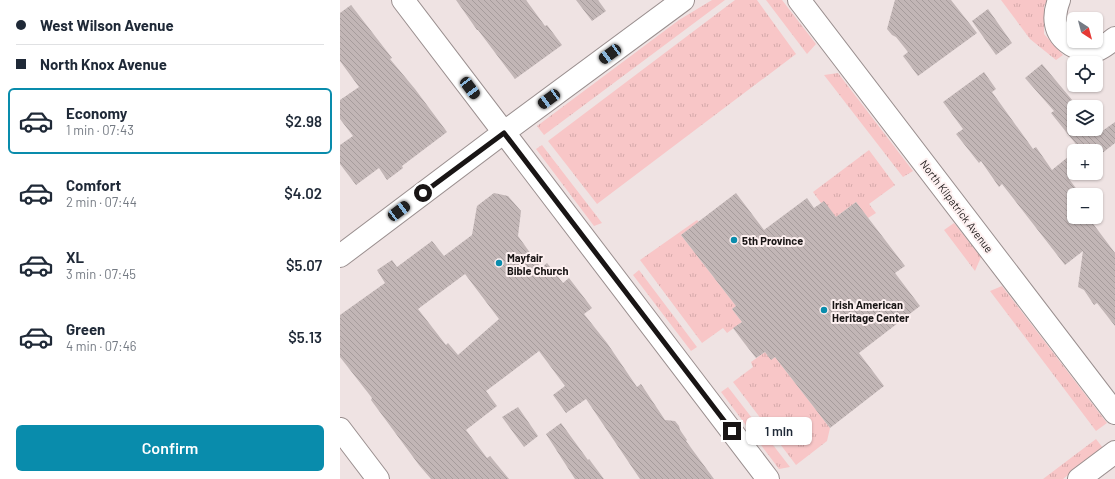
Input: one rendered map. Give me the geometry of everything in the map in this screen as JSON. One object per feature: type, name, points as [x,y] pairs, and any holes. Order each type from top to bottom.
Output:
[{"type":"street","points":[[403,0],[768,479]]},
{"type":"street","points":[[340,256],[683,0]]},
{"type":"street","name":"North Kilpatrick Avenue","points":[[799,0],[1115,413]]},
{"type":"street","points":[[1059,0],[1055,13],[1056,26],[1062,37],[1073,46],[1085,50],[1097,50],[1115,38]]},
{"type":"street","points":[[340,429],[378,479]]},
{"type":"street","points":[[1079,479],[1115,452]]},
{"type":"green space","points":[[712,0],[725,0],[544,135],[537,126],[679,20]]},
{"type":"green space","points":[[735,0],[757,0],[796,54],[597,204],[548,141]]},
{"type":"green space","points":[[766,0],[782,0],[816,44],[807,54]]},
{"type":"green space","points":[[1001,0],[1047,0],[1044,7],[1044,34],[1063,55],[1056,60],[1030,39]]},
{"type":"green space","points":[[838,73],[913,171],[903,177],[824,75]]},
{"type":"green space","points":[[542,145],[602,223],[594,226],[536,149]]},
{"type":"green space","points":[[869,150],[895,185],[869,204],[876,213],[868,218],[856,202],[836,217],[821,203],[813,192]]},
{"type":"green space","points":[[697,220],[699,222],[681,235],[736,306],[732,309],[742,322],[727,333],[723,328],[702,343],[640,260]]},
{"type":"green space","points":[[954,223],[981,257],[975,271],[944,230]]},
{"type":"green space","points":[[639,270],[697,347],[691,351],[633,275]]},
{"type":"green space","points":[[1002,286],[1107,423],[1096,431],[990,291]]},
{"type":"green space","points":[[765,352],[771,360],[775,357],[830,428],[827,441],[796,465],[733,382],[753,367],[751,362]]},
{"type":"green space","points":[[728,387],[790,467],[779,469],[721,392]]},
{"type":"green space","points":[[1096,439],[1103,448],[1063,479],[1043,479]]},
{"type":"building","points":[[456,0],[526,0],[545,26],[547,25],[562,45],[515,79]]},
{"type":"building","points":[[576,0],[598,0],[606,11],[592,21]]},
{"type":"building","points":[[895,0],[951,0],[977,33],[918,76],[903,56],[908,52],[896,37],[887,29]]},
{"type":"building","points":[[351,5],[392,58],[390,59],[415,89],[447,132],[402,166],[403,168],[387,180],[379,168],[356,185],[340,164],[340,145],[353,136],[340,119],[340,100],[359,87],[340,61],[340,13]]},
{"type":"building","points":[[988,9],[1012,43],[996,55],[972,21]]},
{"type":"building","points":[[1042,64],[1072,100],[1067,100],[1067,133],[1051,113],[1054,111],[1025,78]]},
{"type":"building","points":[[984,72],[996,89],[992,92],[1033,149],[1036,147],[1052,170],[1067,158],[1067,180],[1070,180],[1076,188],[1067,188],[1067,224],[1093,224],[1115,253],[1115,326],[1097,303],[1094,305],[1084,290],[1078,287],[1083,251],[1065,265],[1002,184],[999,187],[981,161],[979,163],[956,134],[963,129],[943,102]]},
{"type":"building","points":[[1115,122],[1115,143],[1103,152],[1103,144],[1076,144],[1069,136],[1103,136],[1103,130]]},
{"type":"building","points":[[494,193],[508,196],[521,211],[518,236],[541,268],[547,263],[563,283],[569,278],[592,308],[584,314],[607,343],[637,387],[641,384],[665,420],[675,421],[679,426],[687,440],[686,441],[714,479],[640,479],[586,399],[566,413],[553,395],[565,386],[539,351],[486,391],[497,406],[466,430],[487,458],[490,456],[509,479],[431,479],[419,465],[371,400],[372,398],[340,357],[340,315],[385,283],[377,270],[392,260],[397,267],[432,241],[444,256],[472,235],[477,206]],"holes":[[[465,274],[499,319],[458,355],[448,343],[446,345],[418,309]]]},
{"type":"building","name":"Irish American Heritage Center","points":[[736,193],[764,230],[807,198],[814,208],[824,201],[836,217],[856,202],[905,266],[895,273],[920,306],[859,353],[884,386],[830,428],[775,357],[771,360],[765,352],[756,358],[745,344],[733,328],[742,322],[732,309],[736,306],[681,235]]},
{"type":"building","points":[[518,407],[538,436],[524,447],[502,417]]},
{"type":"building","points":[[561,423],[604,479],[575,479],[546,434]]},
{"type":"place","name":"5th Province","points":[[734,240]]},
{"type":"place","name":"Mayfair Bible Church","points":[[499,263]]},
{"type":"place","name":"Irish American Heritage Center","points":[[824,310]]},
{"type":"route","points":[[423,193],[504,133],[732,431]]}]
